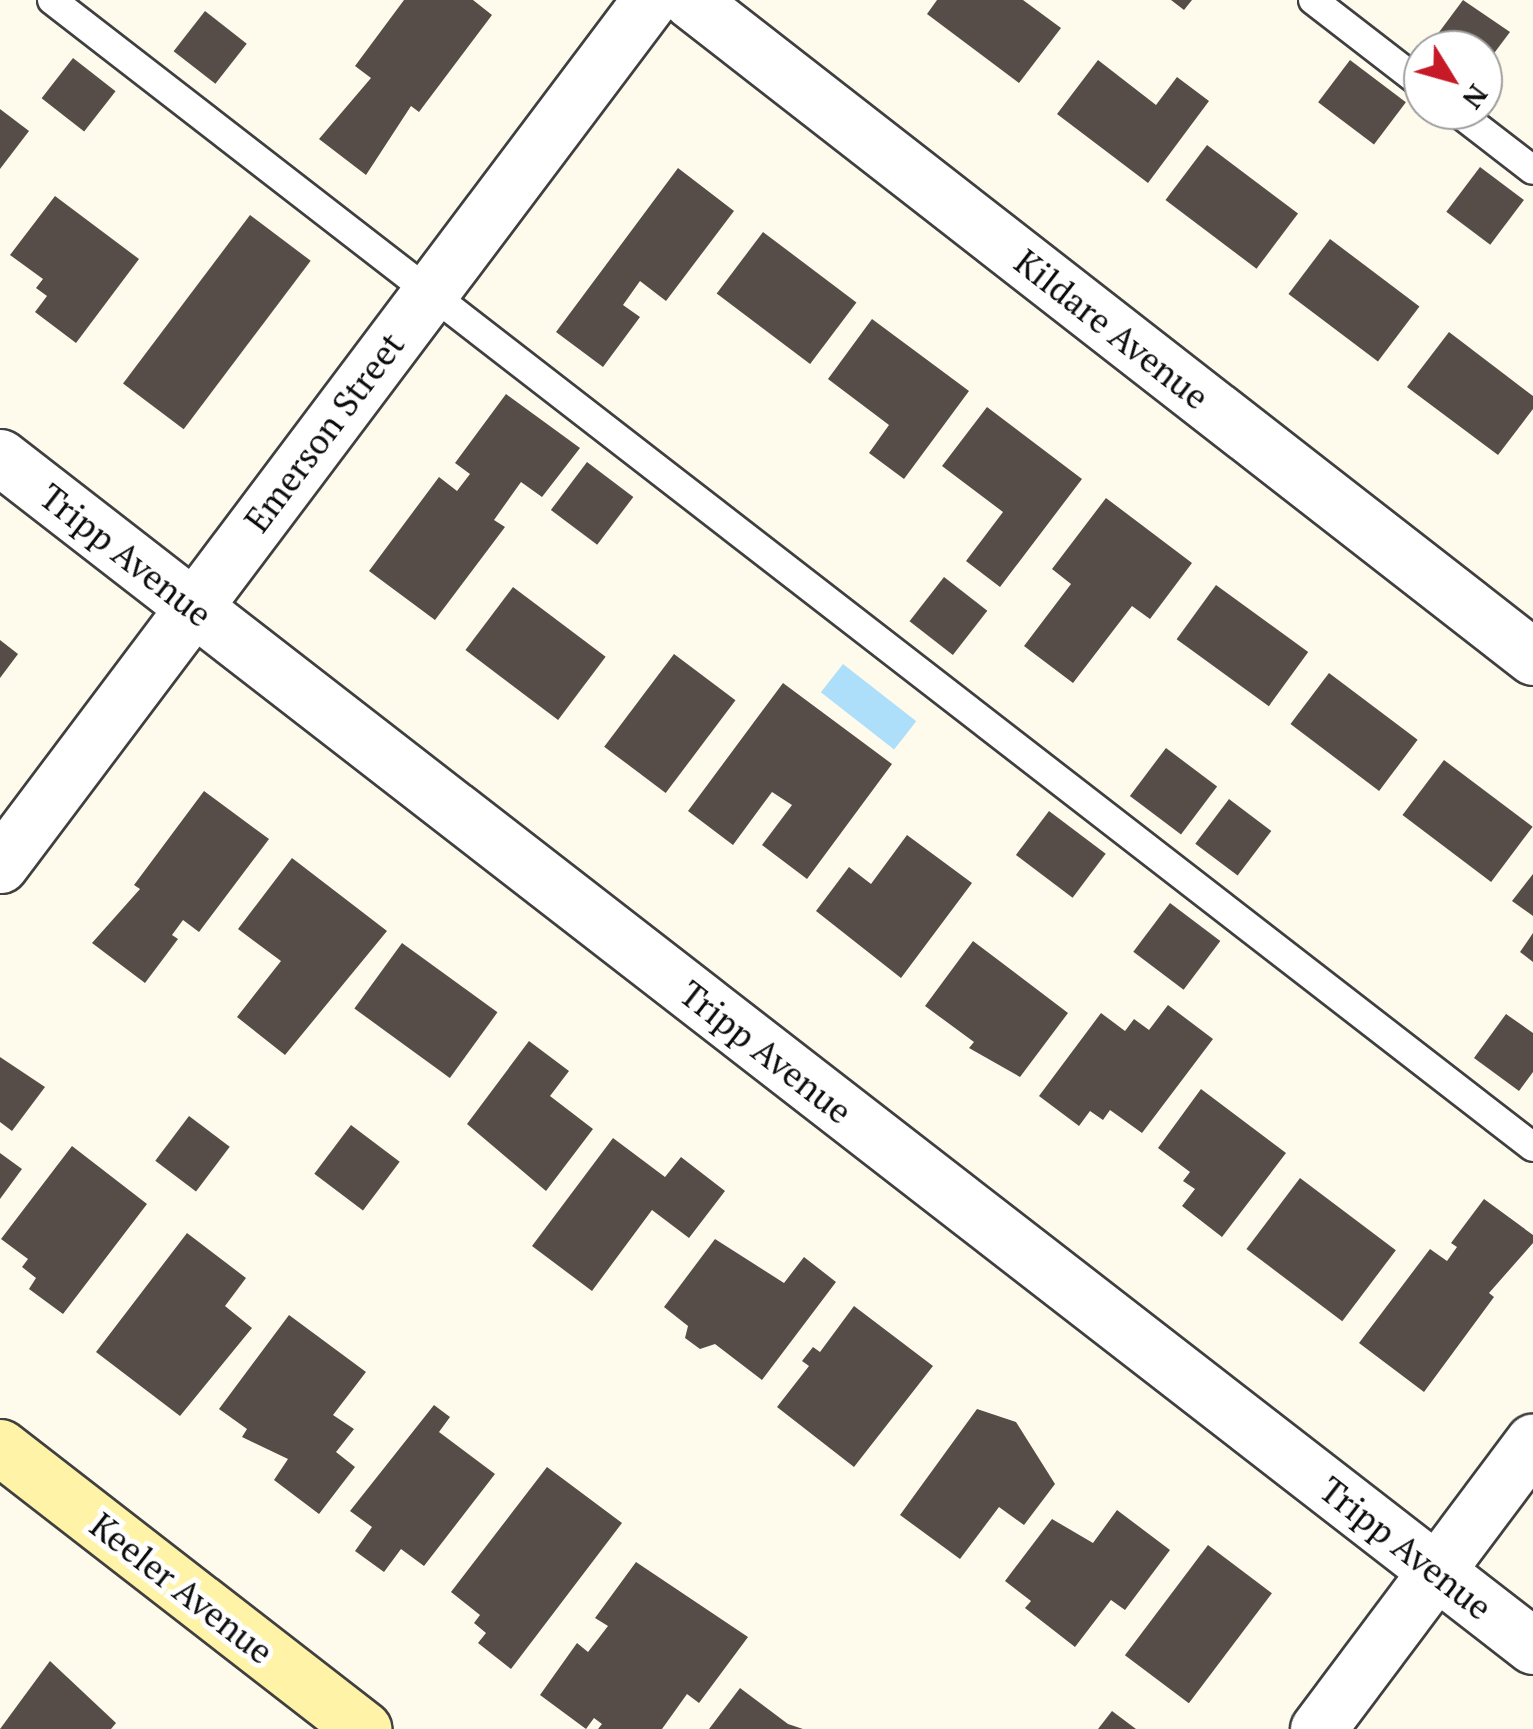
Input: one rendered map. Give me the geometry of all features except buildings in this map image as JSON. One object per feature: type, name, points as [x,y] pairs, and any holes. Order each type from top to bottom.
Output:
[{"type":"street","name":"Emerson Street","points":[[0,865],[650,0]]},
{"type":"street","name":"Kildare Avenue","points":[[690,0],[1533,657]]},
{"type":"street","name":"Tripp Avenue","points":[[0,457],[1533,1646]]},
{"type":"street","points":[[1318,1729],[1533,1442]]},
{"type":"street","name":"Keeler Avenue","points":[[0,1447],[363,1729]]},
{"type":"lane","points":[[52,0],[1533,1147]]},
{"type":"lane","points":[[1313,0],[1403,70]]},
{"type":"lane","points":[[1481,130],[1533,170]]},
{"type":"water","points":[[843,664],[916,721],[894,750],[821,692]]}]
